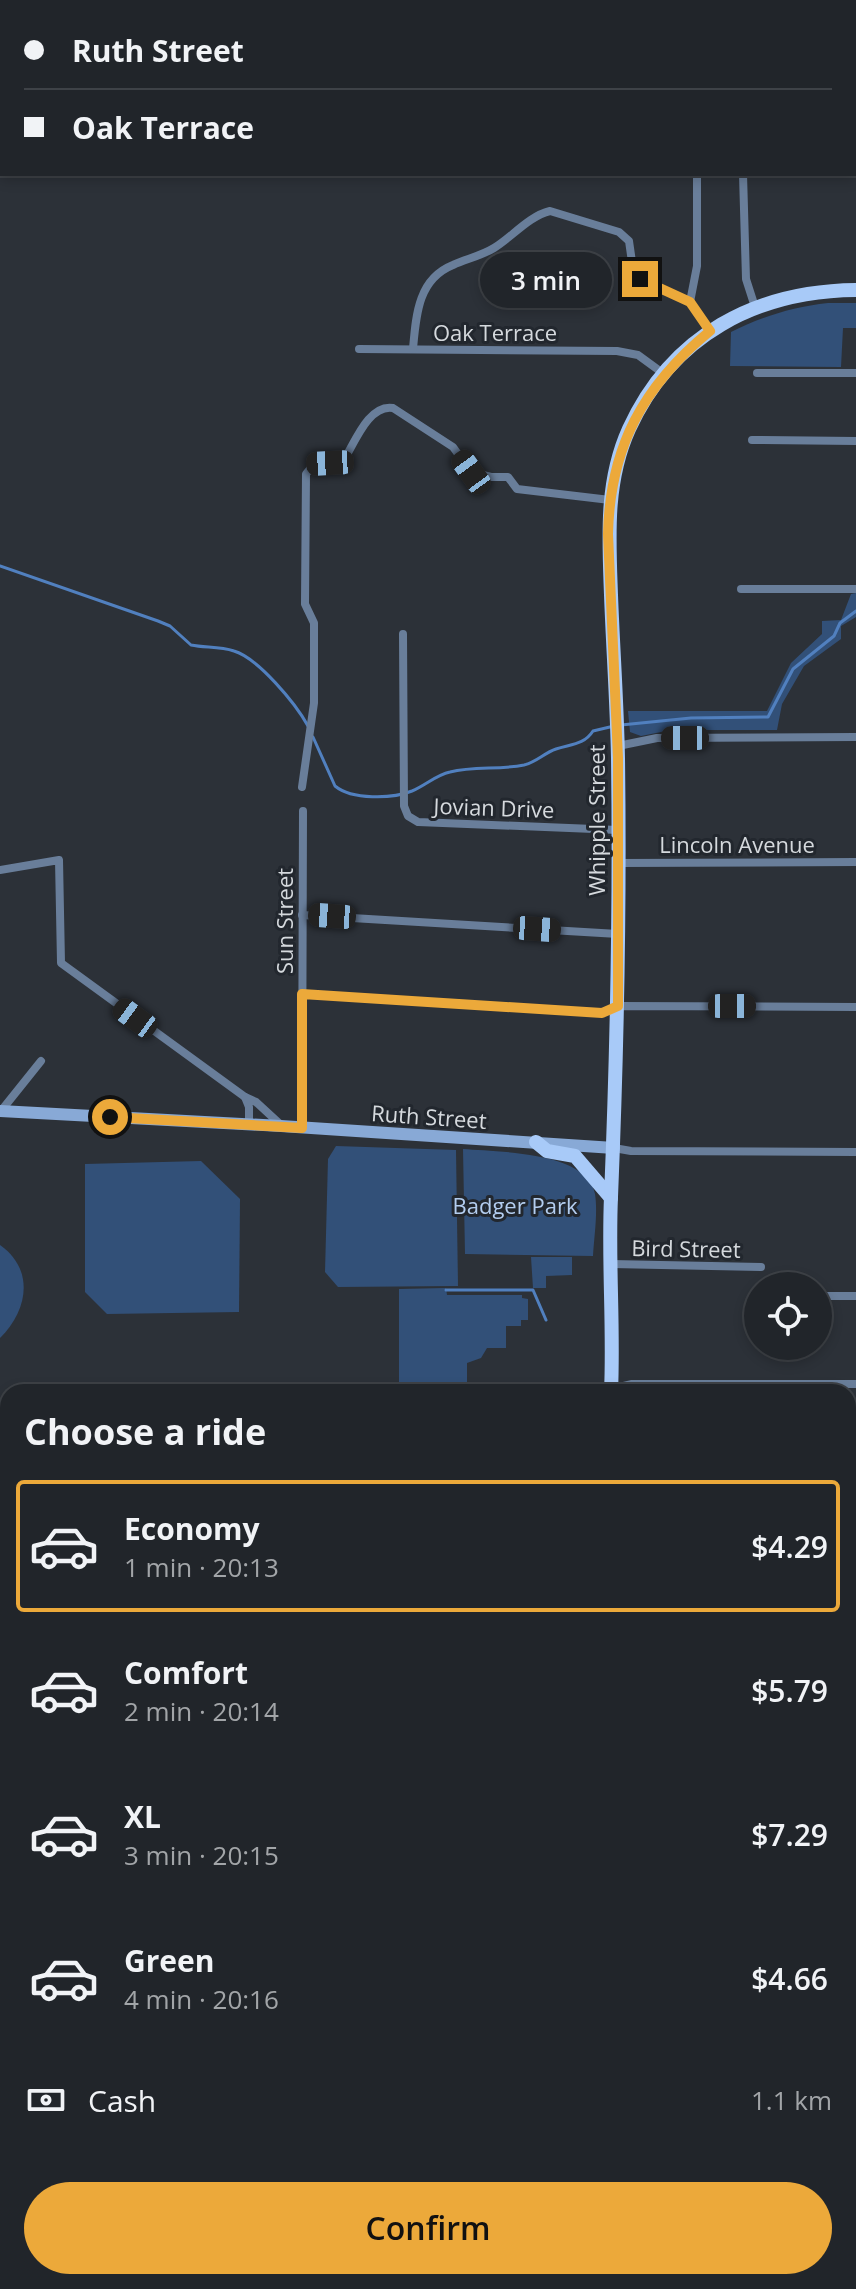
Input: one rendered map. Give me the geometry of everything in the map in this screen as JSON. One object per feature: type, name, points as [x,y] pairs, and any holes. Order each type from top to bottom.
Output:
[{"type":"main road","name":"Whipple Street","points":[[607,1384],[618,1006],[618,746],[608,534],[610,500],[628,431],[643,401],[664,374],[710,331],[755,307],[788,296],[827,290],[856,290]]},
{"type":"main road","points":[[536,1142],[547,1151],[575,1156],[611,1198]]},
{"type":"street","points":[[697,176],[697,266],[690,302],[710,331]]},
{"type":"street","points":[[743,176],[746,279],[755,307]]},
{"type":"street","name":"Oak Terrace","points":[[664,374],[638,355],[617,351],[413,349],[421,297],[436,273],[489,251],[540,213],[550,211],[619,232],[629,241],[633,269],[640,279],[690,302]]},
{"type":"street","points":[[359,349],[413,349]]},
{"type":"street","points":[[757,373],[856,373]]},
{"type":"street","points":[[302,787],[314,703],[314,623],[305,604],[306,474],[314,464],[344,460],[375,411],[384,406],[393,408],[453,447],[471,472],[508,477],[517,489],[610,500]]},
{"type":"street","points":[[752,440],[856,441]]},
{"type":"street","points":[[741,589],[856,589]]},
{"type":"street","name":"Jovian Drive","points":[[403,634],[404,806],[408,816],[418,822],[618,830]]},
{"type":"street","points":[[618,746],[657,738],[856,737]]},
{"type":"street","name":"Sun Street","points":[[302,1128],[303,811]]},
{"type":"street","points":[[0,870],[59,860],[61,963],[256,1102],[281,1126]]},
{"type":"street","name":"Lincoln Avenue","points":[[618,863],[856,862]]},
{"type":"street","points":[[302,915],[618,934]]},
{"type":"street","points":[[302,994],[602,1013],[618,1006],[856,1007]]},
{"type":"street","points":[[0,1111],[41,1061]]},
{"type":"street","points":[[245,1097],[249,1107],[249,1124]]},
{"type":"street","name":"Ruth Street","points":[[0,1111],[536,1142],[631,1151],[856,1152]]},
{"type":"street","name":"Bird Street","points":[[611,1264],[761,1267]]},
{"type":"street","points":[[832,1296],[856,1296]]},
{"type":"street","points":[[632,1384],[856,1384]]},
{"type":"green space","points":[[828,303],[856,303],[856,328],[843,328],[841,367],[730,366],[731,332],[778,313]]},
{"type":"green space","points":[[856,593],[856,617],[841,626],[841,639],[804,666],[782,704],[777,730],[671,730],[641,736],[630,732],[628,711],[767,711],[791,663],[822,634],[822,621],[841,620],[851,594]]},
{"type":"green space","points":[[336,1146],[456,1150],[458,1286],[338,1287],[325,1272],[328,1159]]},
{"type":"green space","name":"Badger Park","points":[[463,1149],[539,1156],[576,1169],[589,1180],[595,1194],[593,1256],[465,1254]]},
{"type":"green space","points":[[201,1161],[240,1199],[239,1312],[107,1314],[85,1292],[85,1164]]},
{"type":"green space","points":[[0,1245],[19,1266],[24,1290],[17,1315],[0,1338]]},
{"type":"green space","points":[[531,1257],[572,1257],[572,1275],[546,1276],[546,1288],[533,1288]]},
{"type":"green space","points":[[446,1288],[447,1295],[522,1295],[522,1298],[528,1299],[528,1320],[521,1320],[521,1326],[506,1326],[506,1348],[487,1348],[481,1358],[467,1363],[467,1383],[399,1383],[399,1289]]},
{"type":"waterway","points":[[0,566],[158,621],[170,626],[191,645],[228,649],[244,655],[276,683],[308,726]]},
{"type":"waterway","points":[[621,725],[691,718],[768,717],[793,669],[834,636],[840,623],[856,611]]},
{"type":"waterway","points":[[313,737],[335,786],[351,794],[383,797],[404,794],[450,772],[529,764],[552,751],[581,742],[593,731],[614,726]]},
{"type":"waterway","points":[[446,1290],[533,1290],[546,1320]]},
{"type":"route","points":[[110,1117],[302,1128],[302,994],[602,1013],[618,1006],[618,730],[608,534],[610,500],[628,431],[643,401],[673,363],[710,331],[690,302],[640,279]]}]
